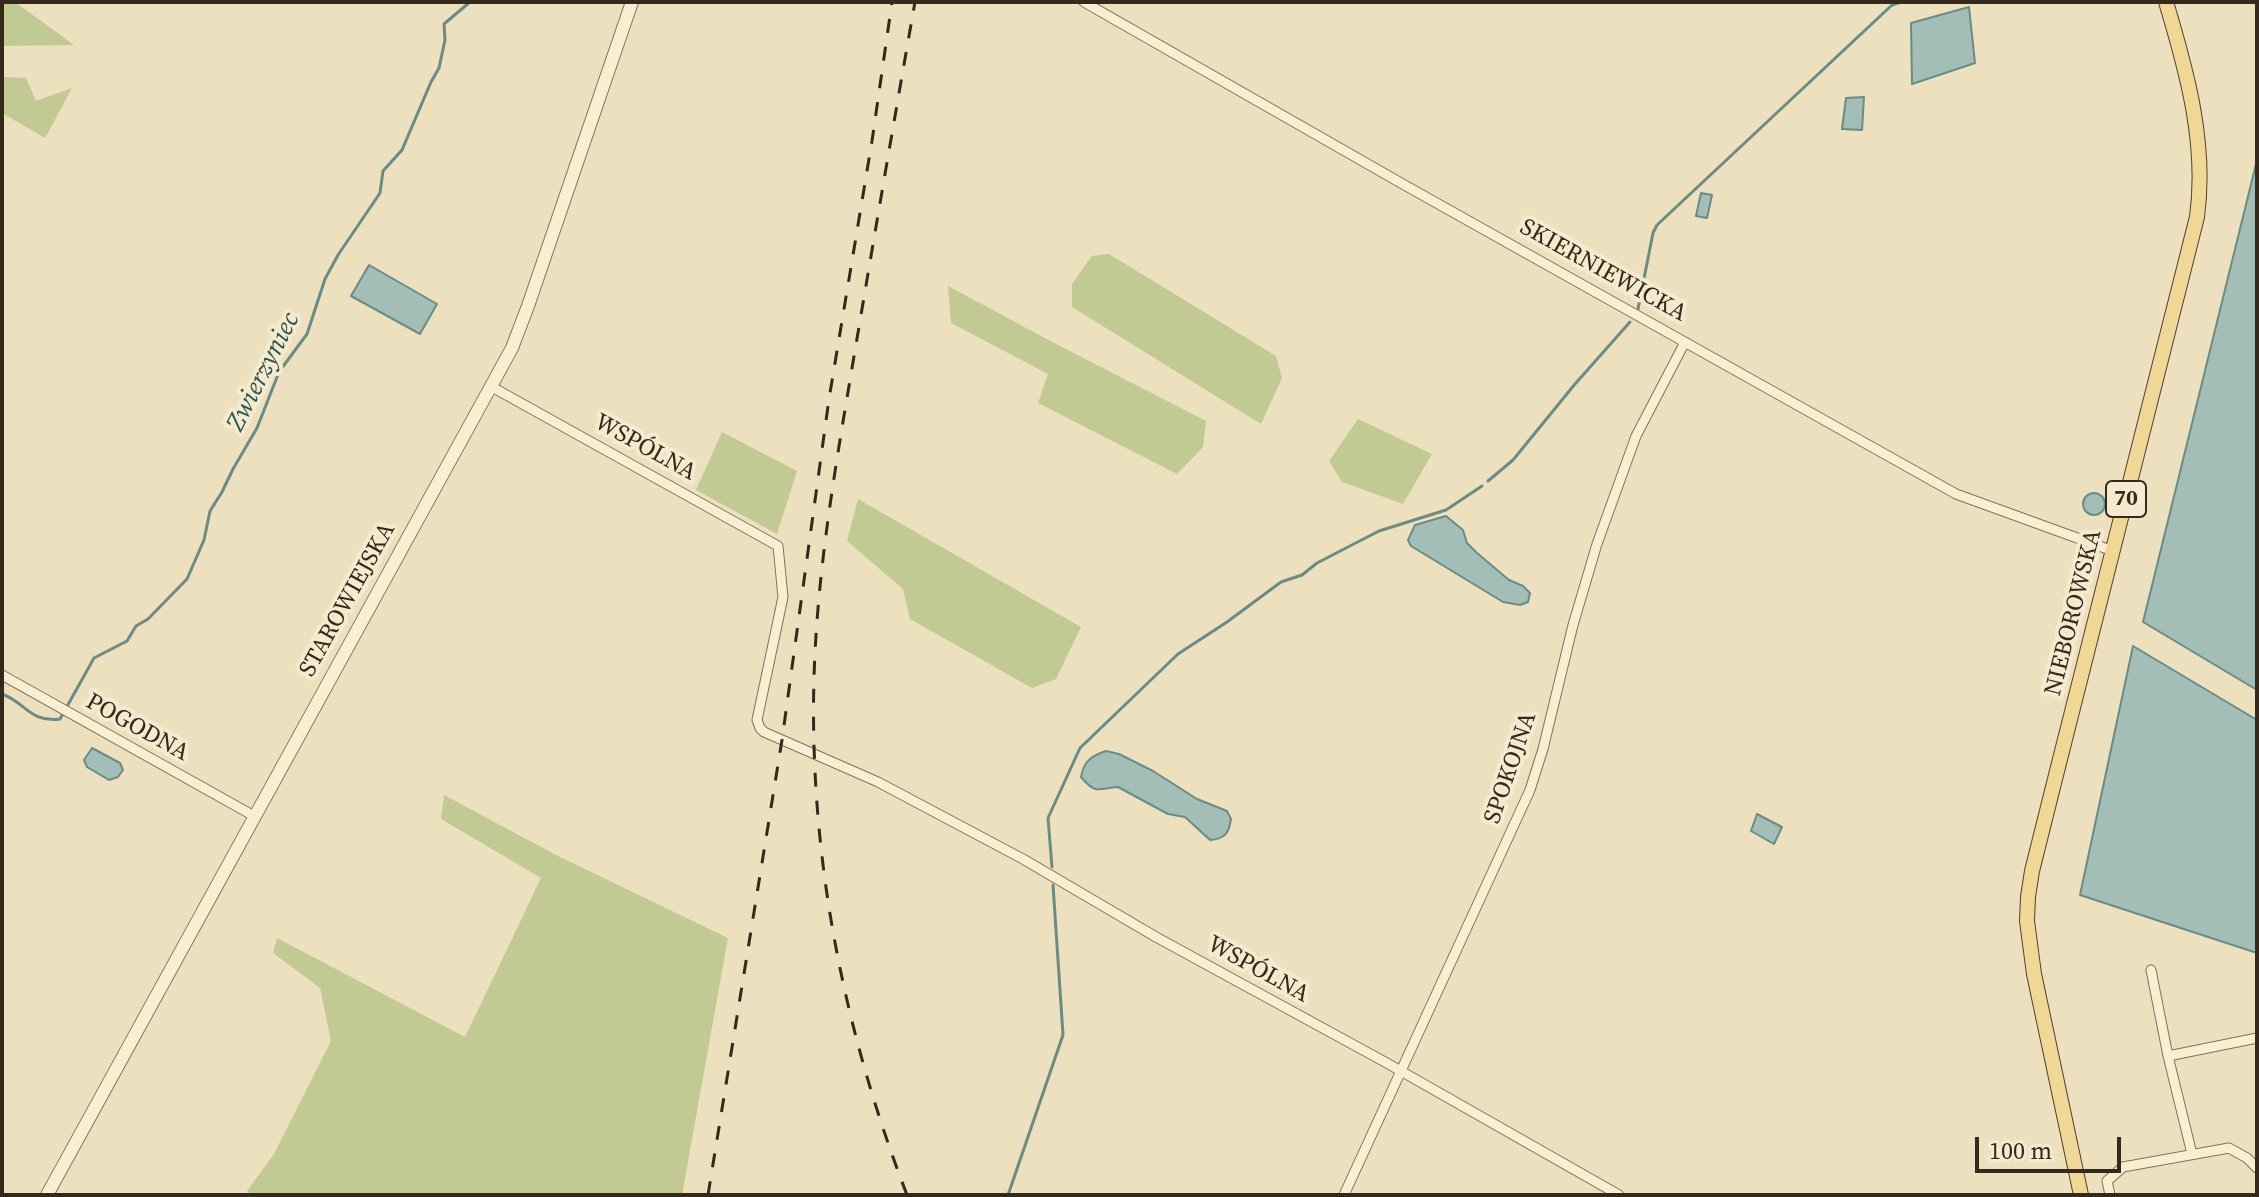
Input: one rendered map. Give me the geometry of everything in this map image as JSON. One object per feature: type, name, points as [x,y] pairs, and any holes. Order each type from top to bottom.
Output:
[{"type":"main road","name":"NIEBOROWSKA","points":[[2081,1195],[2031,954],[2028,897],[2199,203],[2200,165],[2195,120],[2185,68],[2166,2]]},
{"type":"street","name":"STAROWIEJSKA","points":[[47,1195],[512,348],[632,2]]},
{"type":"street","name":"SKIERNIEWICKA","points":[[1084,2],[1421,195],[1956,494],[2113,551]]},
{"type":"street","name":"SPOKOJNA","points":[[1344,1195],[1530,790],[1597,544],[1636,436],[1685,342]]},
{"type":"street","name":"WSPÓLNA","points":[[492,387],[778,546],[783,597],[757,720],[766,733],[878,782],[1023,859],[1156,937],[1619,1195]]},
{"type":"street","name":"POGODNA","points":[[2,675],[254,816]]},
{"type":"street","points":[[2151,970],[2192,1154]]},
{"type":"street","points":[[2168,1056],[2257,1038]]},
{"type":"street","points":[[2110,1195],[2107,1181],[2123,1167],[2192,1154],[2229,1148],[2257,1168]]},
{"type":"green space","points":[[2,2],[15,2],[74,45],[2,46]]},
{"type":"green space","points":[[2,46],[3,77],[26,78],[36,101],[72,88],[45,138],[2,113]]},
{"type":"green space","points":[[1109,254],[1276,356],[1282,378],[1261,424],[1072,307],[1072,284],[1092,256]]},
{"type":"green space","points":[[948,286],[1206,421],[1203,447],[1177,474],[1038,403],[1048,374],[951,323]]},
{"type":"green space","points":[[1358,419],[1432,454],[1403,504],[1342,482],[1329,461]]},
{"type":"green space","points":[[722,432],[797,471],[777,534],[696,490]]},
{"type":"green space","points":[[858,499],[1081,627],[1056,679],[1032,688],[910,619],[903,589],[847,541]]},
{"type":"green space","points":[[444,795],[558,856],[728,938],[682,1195],[253,1195],[247,1191],[274,1154],[331,1041],[320,988],[273,953],[277,938],[465,1037],[541,878],[441,819]]},
{"type":"water","points":[[1969,7],[1975,63],[1912,84],[1911,23]]},
{"type":"water","points":[[1864,97],[1862,130],[1842,129],[1846,98]]},
{"type":"water","points":[[2257,160],[2257,690],[2143,622]]},
{"type":"water","points":[[1701,193],[1712,195],[1707,218],[1696,216]]},
{"type":"water","points":[[369,265],[437,304],[420,334],[351,296]]},
{"type":"water","points":[[2094,493],[2102,496],[2105,504],[2102,512],[2094,515],[2086,512],[2083,504],[2086,496]]},
{"type":"water","points":[[1446,516],[1463,530],[1467,543],[1477,553],[1530,593],[1528,602],[1520,605],[1503,602],[1411,546],[1408,540],[1415,525]]},
{"type":"water","points":[[2133,646],[2257,720],[2257,953],[2080,895]]},
{"type":"water","points":[[92,748],[120,763],[123,770],[118,777],[109,780],[87,767],[84,760]]},
{"type":"water","points":[[1106,751],[1119,754],[1197,799],[1227,811],[1231,819],[1227,832],[1223,837],[1210,840],[1185,817],[1168,814],[1118,787],[1098,790],[1091,787],[1081,777],[1084,767],[1092,757]]},
{"type":"water","points":[[1757,814],[1782,827],[1774,844],[1751,831]]},
{"type":"waterway","name":"Zwierzyniec","points":[[2,694],[35,715],[60,719],[94,658],[127,641],[136,626],[148,619],[187,579],[204,540],[210,511],[257,428],[279,372],[307,334],[325,279],[380,193],[383,171],[402,150],[439,68],[445,40],[444,24],[470,2]]},
{"type":"waterway","points":[[1638,309],[1657,225],[1892,5],[1901,2]]},
{"type":"waterway","points":[[1488,481],[1513,460],[1630,322]]},
{"type":"waterway","points":[[1052,867],[1048,818],[1080,748],[1178,654],[1281,582],[1302,575],[1317,563],[1379,531],[1446,510],[1482,486]]},
{"type":"waterway","points":[[1008,1195],[1063,1035],[1053,885]]},
{"type":"railway","points":[[708,1195],[782,740],[829,399],[892,2]]},
{"type":"railway","points":[[907,1195],[865,1069],[835,940],[817,810],[814,677],[819,601],[833,487],[915,2]]}]
